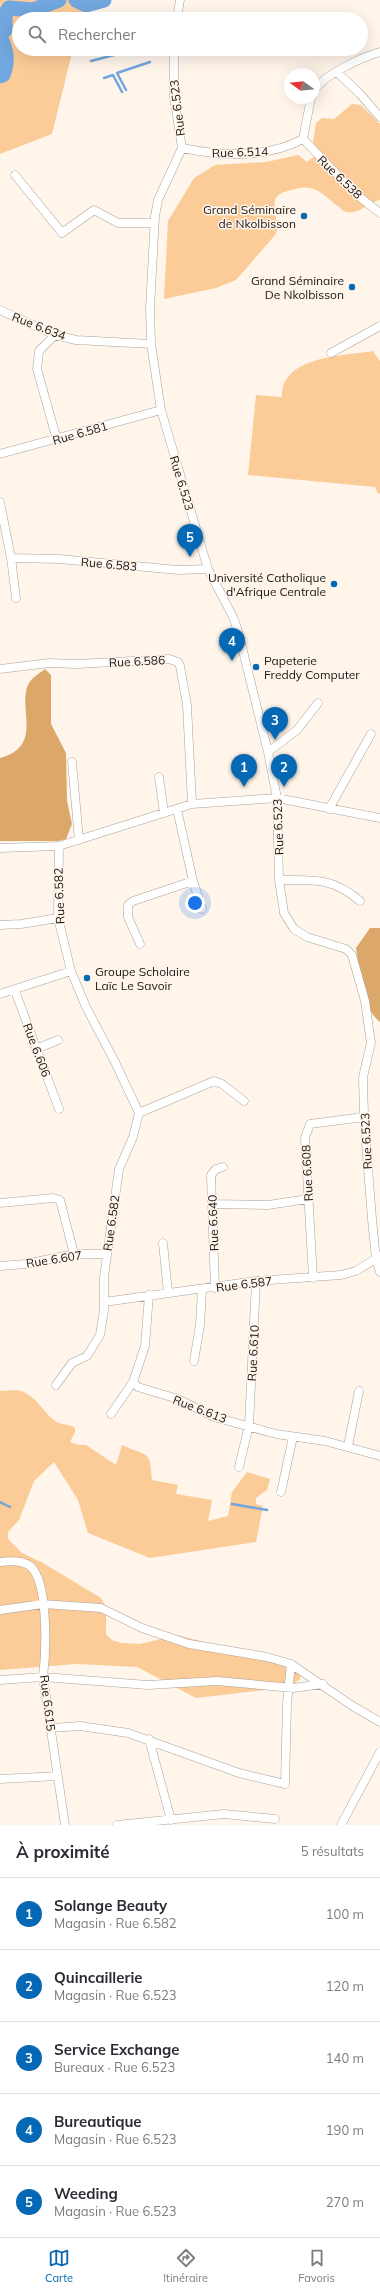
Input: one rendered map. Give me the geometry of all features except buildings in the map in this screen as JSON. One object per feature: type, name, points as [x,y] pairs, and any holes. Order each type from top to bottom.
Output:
[{"type":"street","points":[[178,12],[180,0]]},
{"type":"street","points":[[320,85],[337,72],[380,52]]},
{"type":"street","name":"Rue 6.523","points":[[174,56],[174,96],[182,148],[158,200],[154,223],[150,308],[151,344],[161,410],[208,569],[234,619],[268,752],[277,798],[279,880],[284,913],[294,929],[307,937],[346,949],[352,954],[365,1001],[372,1043],[363,1077],[364,1117],[380,1272]]},
{"type":"street","points":[[337,72],[360,94],[380,117]]},
{"type":"street","points":[[303,139],[310,104]]},
{"type":"street","name":"Rue 6.514","points":[[182,148],[223,155],[260,153],[278,150],[303,139]]},
{"type":"street","name":"Rue 6.538","points":[[303,139],[356,194],[380,213]]},
{"type":"street","points":[[15,175],[62,233],[94,210],[118,223],[154,223]]},
{"type":"street","name":"Rue 6.634","points":[[0,310],[55,335],[92,342],[151,344]]},
{"type":"street","points":[[330,352],[380,326]]},
{"type":"street","points":[[55,335],[39,351],[36,369],[56,440]]},
{"type":"street","name":"Rue 6.581","points":[[0,454],[56,440],[161,410]]},
{"type":"street","points":[[0,502],[11,558],[16,598]]},
{"type":"street","name":"Rue 6.583","points":[[11,558],[59,559],[178,570],[208,569]]},
{"type":"street","name":"Rue 6.586","points":[[0,669],[49,663],[77,664],[169,659],[178,662],[187,705],[192,804]]},
{"type":"street","points":[[268,752],[297,730],[318,703]]},
{"type":"street","points":[[329,809],[371,734]]},
{"type":"street","points":[[72,762],[79,840]]},
{"type":"street","points":[[159,777],[164,813]]},
{"type":"street","points":[[0,848],[59,846],[192,804],[277,798],[380,818]]},
{"type":"street","points":[[177,808],[193,881],[202,909]]},
{"type":"street","name":"Rue 6.582","points":[[56,1385],[72,1363],[87,1356],[100,1335],[107,1254],[119,1169],[133,1137],[139,1114],[114,1060],[86,1007],[71,971],[58,918],[59,846]]},
{"type":"street","points":[[279,880],[320,880],[347,889],[360,901]]},
{"type":"street","points":[[140,944],[128,917],[128,905],[133,901],[142,900],[159,892],[193,881]]},
{"type":"street","points":[[0,925],[21,924],[58,918]]},
{"type":"street","points":[[0,994],[15,991],[71,971]]},
{"type":"street","name":"Rue 6.606","points":[[15,991],[59,1108]]},
{"type":"street","points":[[36,1049],[58,1040]]},
{"type":"street","points":[[139,1114],[214,1081],[222,1084],[244,1101]]},
{"type":"street","name":"Rue 6.608","points":[[313,1278],[304,1138],[310,1124],[364,1117]]},
{"type":"street","name":"Rue 6.640","points":[[215,1288],[211,1175],[216,1169],[224,1167]]},
{"type":"street","points":[[0,1203],[53,1198],[60,1200],[74,1254]]},
{"type":"street","points":[[212,1204],[268,1205],[308,1199]]},
{"type":"street","points":[[163,1243],[168,1293]]},
{"type":"street","name":"Rue 6.607","points":[[0,1266],[26,1264],[74,1254],[107,1254]]},
{"type":"street","name":"Rue 6.587","points":[[104,1302],[149,1295],[202,1290],[256,1281],[341,1275],[356,1271],[378,1258]]},
{"type":"street","name":"Rue 6.610","points":[[239,1467],[249,1426],[256,1281]]},
{"type":"street","points":[[194,1361],[200,1325],[202,1290]]},
{"type":"street","points":[[111,1414],[133,1382],[145,1346],[149,1295]]},
{"type":"street","name":"Rue 6.613","points":[[133,1382],[138,1387],[178,1399],[214,1417],[293,1437],[325,1441],[348,1446],[380,1456]]},
{"type":"street","points":[[348,1446],[359,1391]]},
{"type":"street","points":[[281,1492],[293,1437]]},
{"type":"street","name":"Rue 6.615","points":[[0,1562],[17,1562],[31,1567],[36,1573],[43,1604],[46,1654],[43,1677],[65,1825]]},
{"type":"street","points":[[0,1610],[43,1604],[101,1608],[142,1628],[189,1644],[260,1656],[291,1664],[323,1684],[351,1705],[380,1722]]},
{"type":"street","points":[[51,1728],[96,1727],[128,1733],[149,1739],[239,1772],[285,1784],[291,1664]]},
{"type":"street","points":[[0,1680],[43,1677],[148,1684],[218,1681],[289,1687],[323,1684]]},
{"type":"street","points":[[149,1739],[171,1820]]},
{"type":"street","points":[[341,1825],[380,1752]]},
{"type":"street","points":[[0,1779],[58,1776]]},
{"type":"street","points":[[117,1825],[224,1814],[275,1819]]},
{"type":"shaded area","points":[[0,0],[84,0],[81,12],[12,12],[12,56],[71,56],[52,134],[0,154]]},
{"type":"shaded area","points":[[352,104],[361,105],[380,124],[380,200],[355,212],[346,212],[313,188],[307,187],[283,192],[277,196],[274,206],[277,225],[276,234],[236,280],[216,288],[164,299],[168,221],[194,178],[215,165],[266,162],[298,155],[307,162],[320,152],[313,142],[316,123],[322,118],[334,119]]},
{"type":"shaded area","points":[[373,351],[380,361],[380,493],[378,494],[375,487],[248,475],[256,395],[282,397],[284,383],[292,373],[302,366],[316,360]]},
{"type":"shaded area","points":[[45,669],[51,675],[51,724],[66,753],[67,801],[72,824],[66,839],[58,841],[0,841],[0,758],[14,752],[22,743],[26,733],[25,699],[27,688],[32,679]]},
{"type":"shaded area","points":[[370,928],[380,928],[380,1022],[369,1007],[365,998],[360,977],[356,948]]},
{"type":"shaded area","points":[[17,1390],[30,1395],[48,1415],[57,1422],[70,1425],[75,1428],[75,1432],[70,1442],[78,1445],[86,1445],[116,1465],[122,1445],[142,1453],[146,1455],[150,1463],[152,1480],[178,1485],[176,1494],[212,1500],[208,1521],[228,1516],[232,1492],[247,1472],[270,1479],[267,1490],[256,1498],[256,1504],[263,1506],[256,1542],[150,1558],[88,1533],[78,1500],[54,1462],[34,1481],[19,1520],[8,1532],[8,1539],[22,1553],[43,1563],[101,1598],[106,1607],[106,1634],[112,1640],[121,1643],[140,1644],[177,1635],[302,1667],[300,1679],[295,1683],[265,1690],[196,1698],[137,1667],[76,1664],[0,1670],[0,1391]]},
{"type":"waterway","points":[[0,36],[5,30],[5,14],[9,8],[33,10],[59,0]]},
{"type":"waterway","points":[[76,0],[86,5],[104,0]]},
{"type":"waterway","points":[[0,36],[4,46],[6,60],[5,70],[3,75],[0,76]]},
{"type":"waterway","points":[[91,61],[110,56]]},
{"type":"waterway","points":[[126,90],[117,73],[150,62]]},
{"type":"waterway","points":[[104,78],[113,75],[122,92]]},
{"type":"waterway","points":[[0,1502],[10,1507]]},
{"type":"waterway","points":[[232,1504],[267,1510]]},
{"type":"place","name":"Grand Séminaire de Nkolbisson","points":[[304,216]]},
{"type":"place","name":"Grand Séminaire De Nkolbisson","points":[[352,287]]},
{"type":"place","name":"Weeding","points":[[190,557]]},
{"type":"place","name":"Université Catholique d'Afrique Centrale","points":[[334,584]]},
{"type":"place","name":"Bureautique","points":[[232,661]]},
{"type":"place","name":"Papeterie Freddy Computer","points":[[256,667]]},
{"type":"place","name":"Service Exchange","points":[[275,740]]},
{"type":"place","name":"Solange Beauty","points":[[244,787]]},
{"type":"place","name":"Quincaillerie","points":[[284,787]]},
{"type":"place","name":"Groupe Scholaire Laïc Le Savoir","points":[[87,978]]}]
